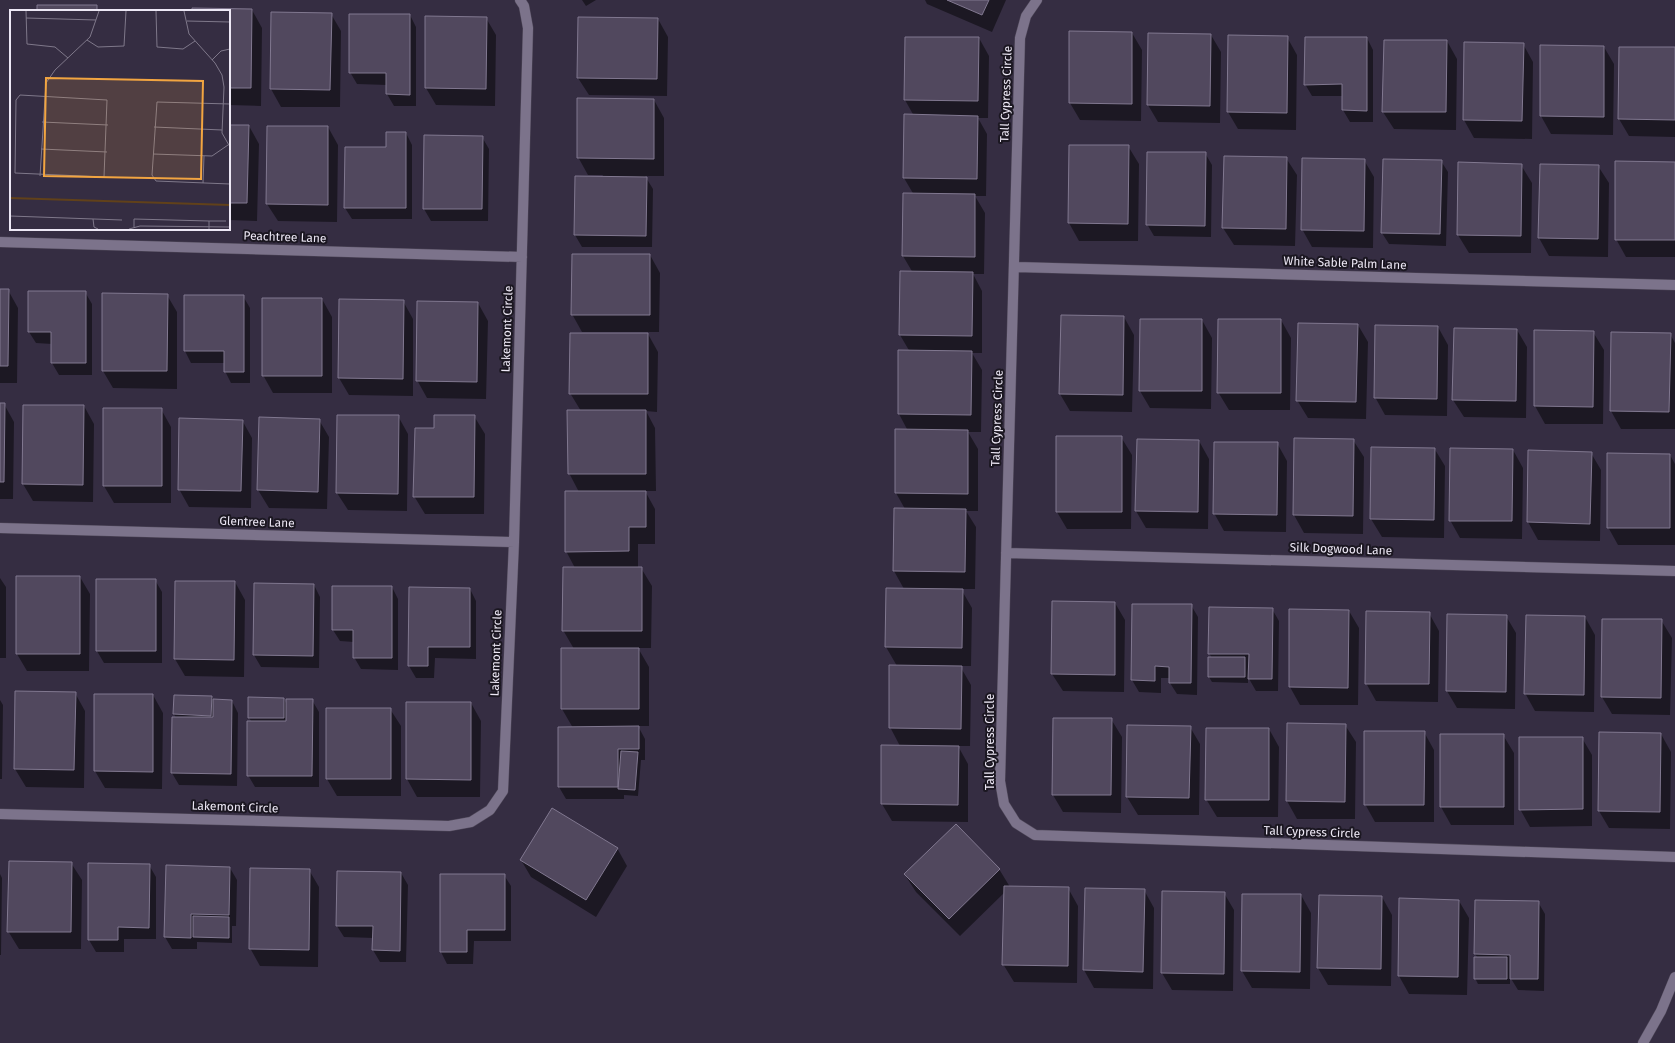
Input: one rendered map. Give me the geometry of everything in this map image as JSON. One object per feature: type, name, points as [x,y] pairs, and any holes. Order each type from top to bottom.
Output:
[{"type":"street","name":"Lakemont Circle","points":[[0,814],[449,826],[471,822],[490,810],[503,791],[514,542],[528,28],[524,6],[520,0]]},
{"type":"street","name":"Tall Cypress Circle","points":[[1037,0],[1026,16],[1020,38],[1000,781],[1004,804],[1016,823],[1035,835],[1675,857]]},
{"type":"street","name":"Peachtree Lane","points":[[0,242],[522,257]]},
{"type":"street","name":"White Sable Palm Lane","points":[[1014,267],[1675,285]]},
{"type":"street","name":"Glentree Lane","points":[[0,528],[514,542]]},
{"type":"street","name":"Silk Dogwood Lane","points":[[1006,553],[1675,571]]},
{"type":"street","points":[[1643,1043],[1661,1011],[1675,977]]},
{"type":"building","points":[[947,0],[989,0],[982,15]]},
{"type":"building","points":[[37,5],[97,5],[97,10],[37,10]]},
{"type":"building","points":[[192,8],[252,9],[251,88],[230,88],[230,10],[192,10]]},
{"type":"building","points":[[271,12],[332,13],[330,90],[270,89]]},
{"type":"building","points":[[349,14],[410,14],[410,95],[386,94],[386,73],[349,73]]},
{"type":"building","points":[[425,16],[487,17],[486,89],[425,88]]},
{"type":"building","points":[[578,17],[658,18],[657,79],[577,78]]},
{"type":"building","points":[[1069,31],[1132,32],[1132,104],[1069,103]]},
{"type":"building","points":[[1148,33],[1211,34],[1210,106],[1147,105]]},
{"type":"building","points":[[1228,35],[1288,36],[1287,113],[1227,112]]},
{"type":"building","points":[[905,37],[979,37],[978,101],[904,100]]},
{"type":"building","points":[[1305,37],[1367,37],[1367,111],[1342,110],[1342,84],[1304,85]]},
{"type":"building","points":[[1384,40],[1447,40],[1446,112],[1382,112]]},
{"type":"building","points":[[1464,42],[1524,43],[1522,121],[1463,120]]},
{"type":"building","points":[[1540,45],[1604,46],[1604,117],[1540,116]]},
{"type":"building","points":[[1619,47],[1675,47],[1675,120],[1618,119]]},
{"type":"building","points":[[577,98],[654,99],[654,159],[577,158]]},
{"type":"building","points":[[904,114],[978,116],[977,179],[903,178]]},
{"type":"building","points":[[230,125],[249,125],[247,203],[230,203]]},
{"type":"building","points":[[267,126],[328,126],[328,205],[266,204]]},
{"type":"building","points":[[386,132],[406,132],[406,208],[344,208],[345,147],[386,147]]},
{"type":"building","points":[[424,135],[483,136],[482,209],[423,209]]},
{"type":"building","points":[[1069,145],[1129,145],[1128,224],[1068,223]]},
{"type":"building","points":[[1147,152],[1206,152],[1205,226],[1146,225]]},
{"type":"building","points":[[1224,156],[1287,157],[1286,229],[1222,228]]},
{"type":"building","points":[[1302,158],[1365,159],[1364,231],[1301,230]]},
{"type":"building","points":[[1383,159],[1442,160],[1440,234],[1381,233]]},
{"type":"building","points":[[1615,161],[1675,162],[1675,240],[1615,240]]},
{"type":"building","points":[[1458,162],[1522,164],[1521,236],[1457,235]]},
{"type":"building","points":[[1540,164],[1599,165],[1598,239],[1538,238]]},
{"type":"building","points":[[575,176],[647,177],[646,236],[574,235]]},
{"type":"building","points":[[903,193],[975,194],[975,257],[902,256]]},
{"type":"building","points":[[572,254],[650,254],[650,315],[571,315]]},
{"type":"building","points":[[900,271],[973,272],[972,336],[899,335]]},
{"type":"building","points":[[0,289],[9,289],[8,366],[0,366]]},
{"type":"building","points":[[28,291],[86,291],[86,363],[51,363],[51,332],[28,332]]},
{"type":"building","points":[[102,293],[168,294],[167,371],[102,371]]},
{"type":"building","points":[[184,295],[244,295],[244,372],[224,372],[224,351],[184,351]]},
{"type":"building","points":[[262,298],[322,298],[322,376],[262,376]]},
{"type":"building","points":[[339,299],[404,300],[403,379],[338,378]]},
{"type":"building","points":[[417,301],[478,302],[477,382],[416,381]]},
{"type":"building","points":[[1061,315],[1124,316],[1123,395],[1059,394]]},
{"type":"building","points":[[1140,319],[1202,319],[1202,391],[1139,391]]},
{"type":"building","points":[[1218,319],[1281,319],[1281,393],[1217,393]]},
{"type":"building","points":[[1298,323],[1358,324],[1356,402],[1296,401]]},
{"type":"building","points":[[1375,325],[1438,326],[1437,399],[1374,398]]},
{"type":"building","points":[[1454,328],[1517,329],[1516,401],[1452,400]]},
{"type":"building","points":[[1534,330],[1594,331],[1593,407],[1534,406]]},
{"type":"building","points":[[1611,332],[1671,333],[1669,412],[1610,411]]},
{"type":"building","points":[[570,333],[648,333],[648,394],[569,394]]},
{"type":"building","points":[[898,350],[972,351],[971,415],[898,414]]},
{"type":"building","points":[[0,403],[5,403],[4,482],[0,482]]},
{"type":"building","points":[[23,405],[84,405],[83,485],[22,484]]},
{"type":"building","points":[[103,408],[162,408],[162,486],[103,486]]},
{"type":"building","points":[[567,410],[646,410],[646,474],[568,474]]},
{"type":"building","points":[[337,415],[399,415],[398,494],[336,493]]},
{"type":"building","points":[[434,415],[475,415],[474,497],[413,497],[415,428],[434,428]]},
{"type":"building","points":[[259,417],[320,419],[318,492],[257,490]]},
{"type":"building","points":[[179,418],[243,420],[241,491],[178,490]]},
{"type":"building","points":[[895,429],[968,430],[968,494],[895,493]]},
{"type":"building","points":[[1056,436],[1122,436],[1122,512],[1056,512]]},
{"type":"building","points":[[1294,438],[1354,439],[1353,516],[1293,515]]},
{"type":"building","points":[[1137,439],[1199,440],[1198,512],[1135,511]]},
{"type":"building","points":[[1214,442],[1278,442],[1277,515],[1213,514]]},
{"type":"building","points":[[1371,447],[1435,448],[1434,520],[1370,519]]},
{"type":"building","points":[[1450,448],[1513,449],[1512,521],[1449,521]]},
{"type":"building","points":[[1528,450],[1592,452],[1590,524],[1527,522]]},
{"type":"building","points":[[1607,453],[1670,454],[1670,528],[1607,528]]},
{"type":"building","points":[[565,491],[646,491],[646,527],[629,527],[629,551],[565,552]]},
{"type":"building","points":[[894,508],[966,509],[965,572],[893,571]]},
{"type":"building","points":[[563,567],[642,567],[642,631],[562,631]]},
{"type":"building","points":[[16,576],[80,576],[80,654],[16,654]]},
{"type":"building","points":[[96,579],[156,579],[156,651],[96,651]]},
{"type":"building","points":[[175,581],[235,581],[234,660],[174,659]]},
{"type":"building","points":[[254,583],[314,584],[313,656],[253,655]]},
{"type":"building","points":[[332,586],[392,586],[392,658],[353,658],[353,630],[332,630]]},
{"type":"building","points":[[409,587],[470,588],[470,647],[428,647],[428,666],[408,666]]},
{"type":"building","points":[[886,588],[963,589],[962,648],[885,647]]},
{"type":"building","points":[[1052,601],[1115,602],[1115,675],[1051,674]]},
{"type":"building","points":[[1132,604],[1192,604],[1191,683],[1169,683],[1169,667],[1155,666],[1155,681],[1131,680]]},
{"type":"building","points":[[1209,607],[1273,608],[1272,679],[1248,679],[1249,654],[1208,654]]},
{"type":"building","points":[[1289,609],[1349,610],[1348,688],[1289,687]]},
{"type":"building","points":[[1366,611],[1430,612],[1429,684],[1365,684]]},
{"type":"building","points":[[1447,614],[1507,615],[1506,692],[1446,691]]},
{"type":"building","points":[[1526,615],[1585,616],[1584,695],[1524,694]]},
{"type":"building","points":[[1602,619],[1662,619],[1661,698],[1601,697]]},
{"type":"building","points":[[561,648],[639,648],[639,709],[561,709]]},
{"type":"building","points":[[1208,657],[1245,657],[1245,677],[1208,677]]},
{"type":"building","points":[[889,665],[962,666],[961,729],[889,728]]},
{"type":"building","points":[[15,691],[76,692],[74,770],[14,769]]},
{"type":"building","points":[[94,694],[153,694],[153,772],[94,771]]},
{"type":"building","points":[[174,695],[212,696],[211,716],[173,714]]},
{"type":"building","points":[[248,697],[284,698],[284,718],[248,718]]},
{"type":"building","points":[[213,699],[232,700],[231,774],[171,773],[172,717],[213,717]]},
{"type":"building","points":[[286,699],[313,699],[312,776],[247,776],[247,721],[286,721]]},
{"type":"building","points":[[406,702],[471,702],[471,780],[406,779]]},
{"type":"building","points":[[326,708],[391,708],[391,779],[326,779]]},
{"type":"building","points":[[1053,718],[1112,718],[1111,795],[1052,795]]},
{"type":"building","points":[[1287,723],[1346,724],[1345,802],[1286,801]]},
{"type":"building","points":[[1127,725],[1191,726],[1189,798],[1126,797]]},
{"type":"building","points":[[639,726],[639,749],[618,749],[618,787],[558,787],[558,727]]},
{"type":"building","points":[[1206,728],[1269,728],[1269,800],[1205,800]]},
{"type":"building","points":[[1364,731],[1425,731],[1424,805],[1364,805]]},
{"type":"building","points":[[1599,732],[1661,733],[1660,812],[1598,811]]},
{"type":"building","points":[[1440,734],[1504,734],[1504,807],[1440,807]]},
{"type":"building","points":[[1519,737],[1583,737],[1583,809],[1519,810]]},
{"type":"building","points":[[881,745],[959,746],[958,805],[881,804]]},
{"type":"building","points":[[621,751],[638,752],[635,790],[618,789]]},
{"type":"building","points":[[552,808],[618,848],[586,900],[520,860]]},
{"type":"building","points":[[956,824],[1000,869],[949,919],[904,874]]},
{"type":"building","points":[[9,861],[72,862],[71,932],[7,932]]},
{"type":"building","points":[[88,863],[150,864],[149,928],[118,927],[118,940],[88,940]]},
{"type":"building","points":[[166,865],[230,867],[229,915],[191,914],[191,938],[164,937]]},
{"type":"building","points":[[250,868],[310,869],[309,950],[249,949]]},
{"type":"building","points":[[337,871],[401,872],[400,951],[372,950],[373,926],[336,926]]},
{"type":"building","points":[[440,874],[505,874],[505,930],[467,930],[467,952],[440,952]]},
{"type":"building","points":[[1004,886],[1069,887],[1068,966],[1002,965]]},
{"type":"building","points":[[1085,888],[1145,889],[1143,972],[1083,970]]},
{"type":"building","points":[[1162,891],[1225,892],[1224,974],[1161,973]]},
{"type":"building","points":[[1242,894],[1301,894],[1300,972],[1241,971]]},
{"type":"building","points":[[1319,895],[1382,896],[1381,969],[1317,968]]},
{"type":"building","points":[[1399,898],[1459,900],[1458,977],[1398,976]]},
{"type":"building","points":[[1475,900],[1539,901],[1538,979],[1510,979],[1510,955],[1474,954]]},
{"type":"building","points":[[193,916],[229,917],[229,938],[193,937]]},
{"type":"building","points":[[1474,957],[1507,957],[1507,979],[1474,979]]}]
